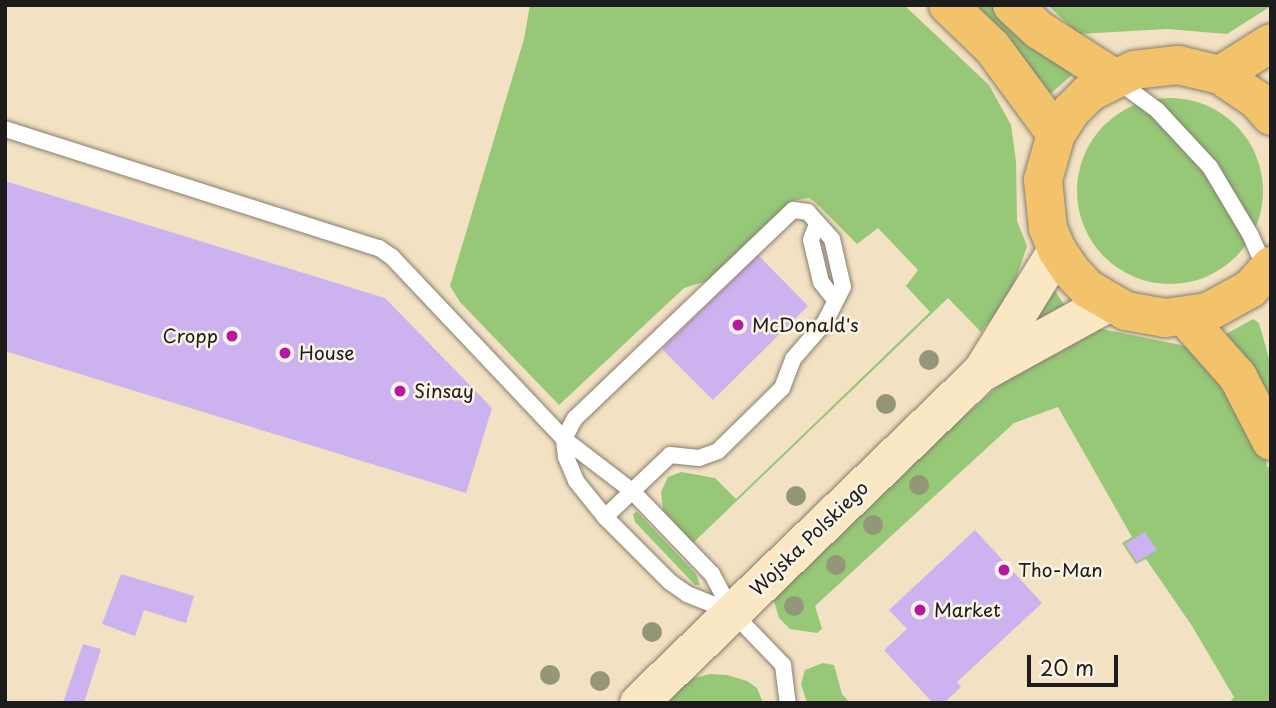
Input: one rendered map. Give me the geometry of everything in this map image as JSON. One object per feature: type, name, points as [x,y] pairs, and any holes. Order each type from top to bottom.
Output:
[{"type":"main road","points":[[948,5],[992,47],[1056,134]]},
{"type":"main road","points":[[1012,5],[1039,30],[1114,78]]},
{"type":"main road","points":[[1220,75],[1271,43]]},
{"type":"main road","points":[[1269,275],[1230,302],[1185,317],[1145,316],[1108,303],[1070,271],[1057,250],[1048,228],[1043,180],[1056,134],[1071,111],[1090,92],[1114,78],[1145,67],[1178,65],[1220,75],[1248,93],[1271,116]]},
{"type":"main road","points":[[1185,317],[1238,377],[1271,441]]},
{"type":"street","name":"Wojska Polskiego","points":[[639,703],[981,373],[1057,250]]},
{"type":"street","name":"Wojska Polskiego","points":[[981,373],[1108,303]]},
{"type":"lane","points":[[1114,78],[1157,110],[1210,167],[1250,234],[1269,275]]},
{"type":"lane","points":[[5,129],[379,248],[427,293],[564,439],[632,491],[712,574],[732,612],[783,665],[789,702]]},
{"type":"lane","points":[[605,517],[670,455],[699,458],[718,451],[782,388],[793,359],[825,322],[835,300],[821,282],[811,240],[817,224],[808,212],[793,210],[575,418],[564,439],[566,457],[576,481],[605,517],[670,582],[687,594],[732,612]]},
{"type":"green space","points":[[530,5],[904,5],[989,85],[1011,125],[1016,161],[1017,221],[1027,246],[1012,291],[981,332],[948,298],[693,543],[663,510],[661,492],[668,477],[681,472],[715,478],[736,499],[930,312],[906,286],[918,270],[878,228],[857,244],[809,198],[792,201],[707,281],[684,288],[559,405],[460,302],[450,286],[524,39]]},
{"type":"green space","points":[[975,5],[995,5],[1073,74],[1050,94]]},
{"type":"green space","points":[[1048,5],[1271,6],[1227,34],[1167,29],[1078,34]]},
{"type":"green space","points":[[1170,98],[1188,99],[1206,105],[1222,113],[1236,125],[1248,139],[1256,155],[1262,173],[1262,209],[1256,227],[1248,243],[1236,257],[1222,269],[1206,277],[1188,283],[1170,284],[1152,283],[1134,277],[1118,269],[1104,257],[1092,243],[1084,227],[1078,209],[1077,191],[1078,173],[1084,155],[1092,139],[1104,125],[1118,113],[1134,105],[1152,99]]},
{"type":"green space","points":[[1055,291],[1065,306],[1002,349],[1051,292]]},
{"type":"green space","points":[[1253,319],[1259,323],[1271,366],[1271,411],[1226,334]]},
{"type":"green space","points":[[1097,328],[1195,350],[1211,363],[1265,454],[1267,467],[1271,467],[1271,703],[1229,703],[1234,697],[1192,626],[1146,559],[1136,564],[1122,543],[1132,537],[1058,407],[1014,423],[815,606],[822,629],[817,633],[790,629],[779,618],[774,601],[776,597],[912,463],[1016,370]]},
{"type":"green space","points":[[637,512],[696,574],[700,585],[695,585],[635,522],[633,514]]},
{"type":"green space","points":[[823,663],[834,665],[842,694],[850,703],[807,703],[801,684],[805,670]]},
{"type":"green space","points":[[710,674],[727,675],[747,681],[757,688],[763,703],[664,703],[687,680]]},
{"type":"building","points":[[5,181],[385,298],[492,408],[466,493],[5,351]]},
{"type":"building","name":"McDonald's","points":[[758,255],[808,306],[713,400],[662,349]]},
{"type":"building","points":[[975,530],[1042,603],[957,682],[961,687],[944,703],[933,703],[884,650],[907,629],[889,610]]},
{"type":"building","points":[[1145,532],[1157,550],[1137,562],[1125,544]]},
{"type":"building","points":[[121,574],[194,596],[186,623],[144,610],[135,636],[102,624]]},
{"type":"building","points":[[83,644],[101,649],[84,703],[63,703]]},
{"type":"place","name":"McDonald's","points":[[738,325]]},
{"type":"place","name":"Cropp","points":[[232,336]]},
{"type":"place","name":"House","points":[[285,353]]},
{"type":"place","name":"Sinsay","points":[[400,391]]},
{"type":"place","name":"Tho-Man","points":[[1004,570]]},
{"type":"place","name":"Market","points":[[920,610]]}]
